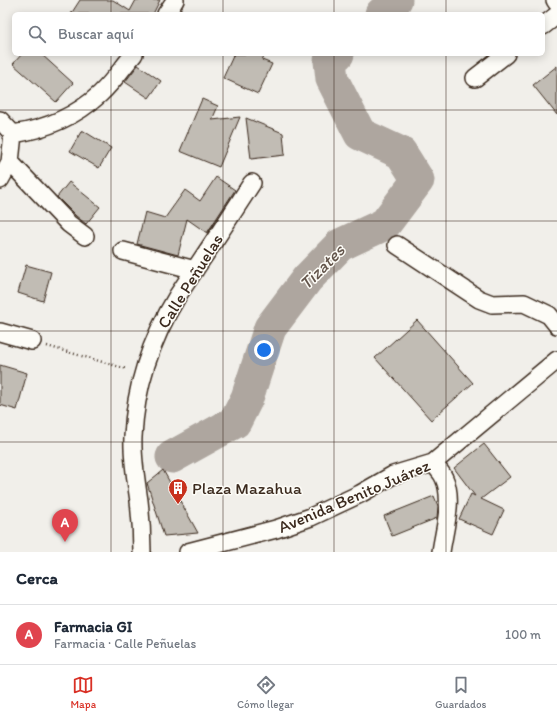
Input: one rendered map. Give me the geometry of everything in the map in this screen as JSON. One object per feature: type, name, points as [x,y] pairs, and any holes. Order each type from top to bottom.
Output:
[{"type":"street","points":[[168,12],[175,0]]},
{"type":"street","points":[[545,24],[557,15]]},
{"type":"street","points":[[13,134],[29,132],[45,127],[76,113],[101,93],[132,56]]},
{"type":"street","points":[[475,78],[503,56]]},
{"type":"street","points":[[0,120],[13,134],[10,162],[0,180]]},
{"type":"street","points":[[10,162],[69,224],[85,236]]},
{"type":"street","name":"Calle Peñuelas","points":[[142,552],[141,521],[133,440],[137,396],[143,374],[152,346],[178,294],[196,270],[252,184]]},
{"type":"street","points":[[397,245],[479,299],[492,304],[524,303],[549,315],[557,326]]},
{"type":"street","points":[[124,251],[196,270]]},
{"type":"street","points":[[0,332],[32,341]]},
{"type":"street","name":"Avenida Benito Juárez","points":[[188,552],[276,529],[311,517],[360,494],[393,476],[433,463],[557,360]]},
{"type":"street","points":[[433,463],[444,478],[448,493],[448,511],[441,552]]},
{"type":"path","points":[[32,341],[143,374]]},
{"type":"building","points":[[80,0],[113,0],[130,11],[136,0],[160,0],[154,12],[72,12]]},
{"type":"building","points":[[20,56],[43,56],[73,83],[56,102],[13,64]]},
{"type":"building","points":[[233,56],[264,56],[262,60],[272,64],[258,94],[223,78]]},
{"type":"building","points":[[138,65],[161,81],[149,98],[125,82]]},
{"type":"building","points":[[557,66],[557,115],[533,85]]},
{"type":"building","points":[[202,99],[218,106],[212,120],[240,117],[219,167],[180,151]]},
{"type":"building","points":[[246,118],[283,133],[285,155],[251,159]]},
{"type":"building","points":[[82,130],[111,148],[99,168],[70,151]]},
{"type":"building","points":[[216,177],[235,190],[207,233],[187,219],[178,255],[137,244],[145,212],[165,218],[185,190],[200,201]]},
{"type":"building","points":[[69,182],[100,207],[86,224],[57,197]]},
{"type":"building","points":[[26,265],[51,272],[43,301],[18,293]]},
{"type":"building","points":[[417,320],[473,383],[431,420],[375,358]]},
{"type":"building","points":[[0,365],[27,373],[17,410],[0,405]]},
{"type":"building","points":[[484,444],[510,477],[481,499],[504,510],[493,534],[459,519],[471,494],[475,496],[454,468]]},
{"type":"building","name":"Plaza Mazahua","points":[[163,470],[198,533],[164,536],[147,483]]},
{"type":"building","points":[[434,496],[438,506],[437,518],[392,536],[384,516]]},
{"type":"waterway","name":"Tizates","points":[[383,12],[396,0]]},
{"type":"waterway","name":"Tizates","points":[[172,457],[235,422],[247,398],[270,328],[307,279],[340,245],[385,224],[418,180],[401,153],[360,134],[332,79],[330,61],[336,56]]},
{"type":"place","name":"Plaza Mazahua","points":[[178,505]]},
{"type":"place","name":"Farmacia GI","points":[[65,542]]}]
